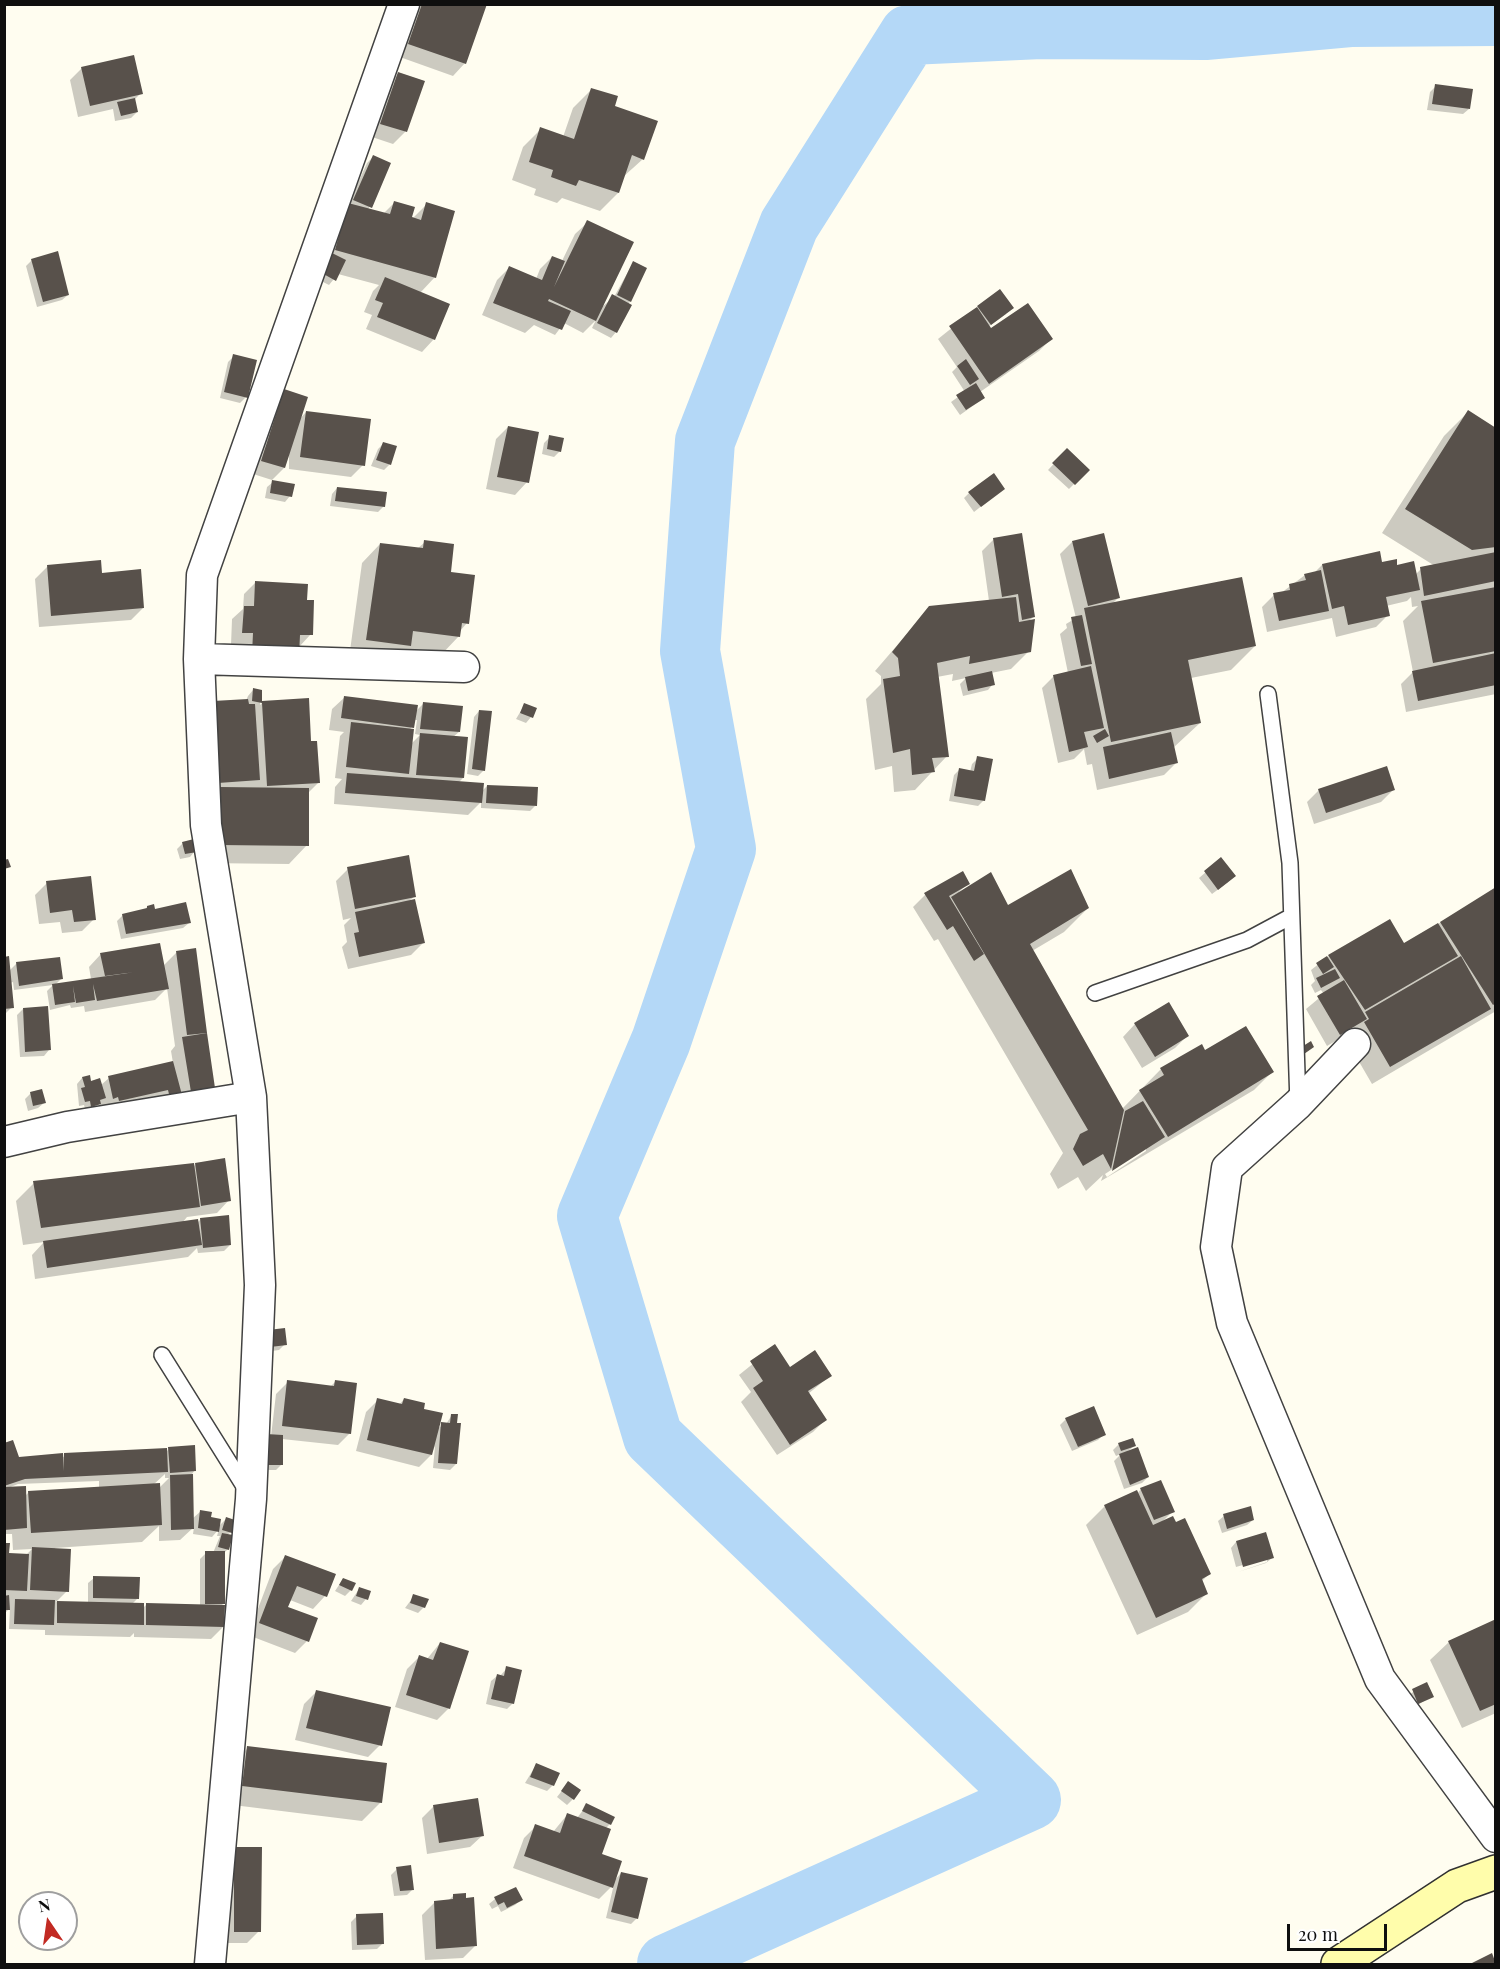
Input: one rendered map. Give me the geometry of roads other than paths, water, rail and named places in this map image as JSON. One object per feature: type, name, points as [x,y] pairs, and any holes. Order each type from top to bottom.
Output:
[{"type":"street","points":[[210,1965],[251,1499],[260,1285],[251,1097],[206,825],[199,659],[202,575],[225,517],[404,4]]},
{"type":"street","points":[[199,659],[464,667]]},
{"type":"street","points":[[1355,1044],[1298,1104],[1227,1168],[1216,1247],[1232,1323],[1380,1679],[1496,1837]]},
{"type":"street","points":[[4,1142],[67,1127],[251,1097]]},
{"type":"street","points":[[1338,1965],[1457,1886],[1496,1872]]},
{"type":"lane","points":[[1268,694],[1290,863],[1298,1104]]},
{"type":"lane","points":[[1095,993],[1247,940],[1290,917]]},
{"type":"lane","points":[[162,1355],[251,1499]]},
{"type":"waterway","points":[[667,1964],[1031,1800],[653,1437],[587,1216],[661,1041],[726,849],[690,651],[705,441],[789,225],[909,35],[1041,29],[1205,30],[1350,17],[1496,16]]}]
